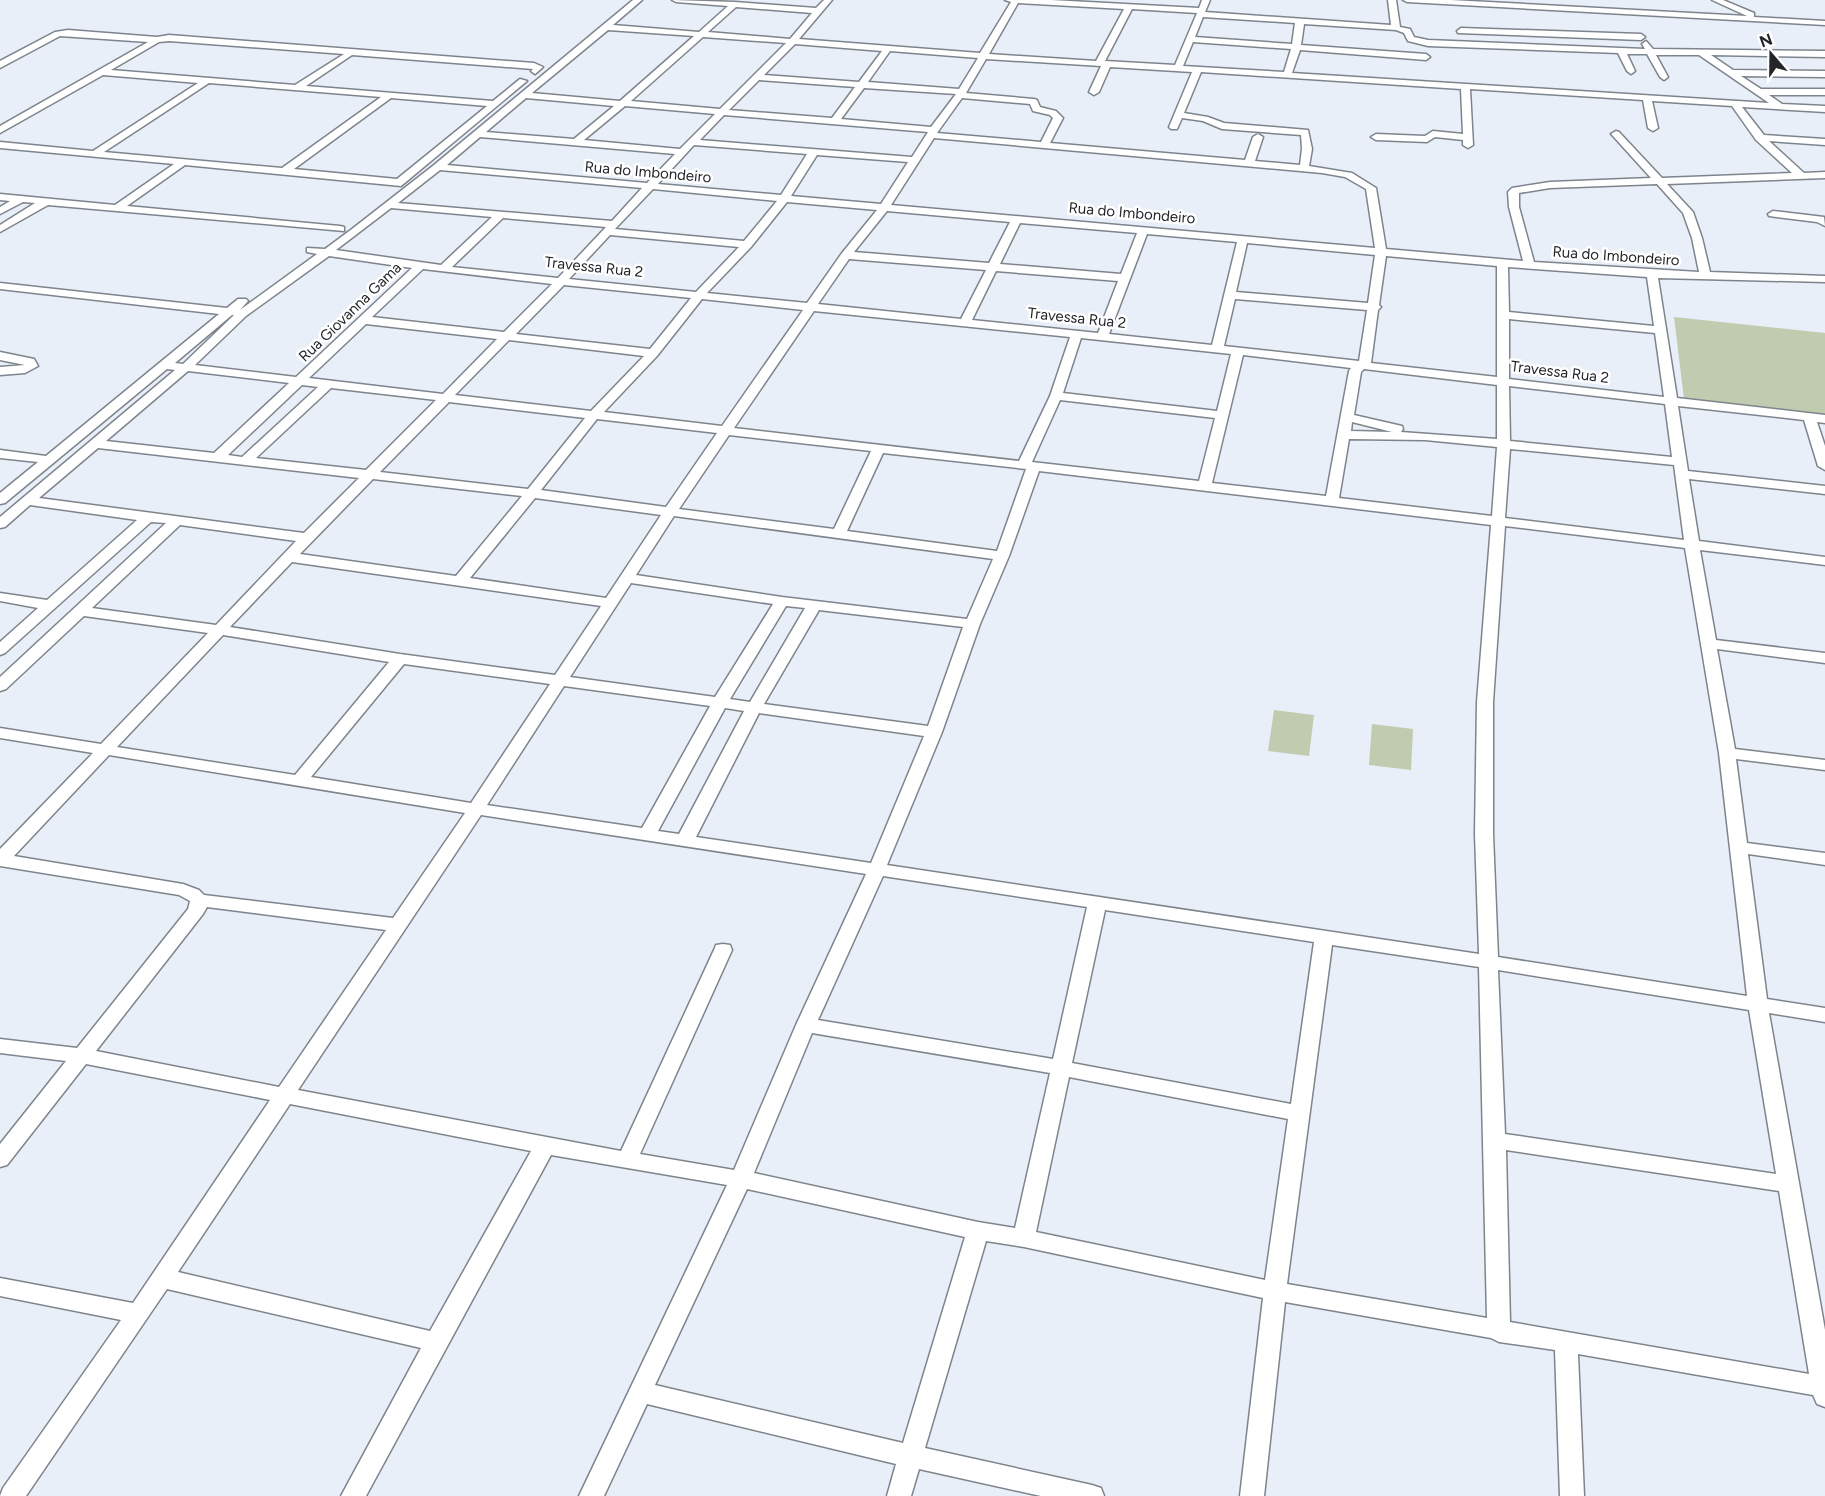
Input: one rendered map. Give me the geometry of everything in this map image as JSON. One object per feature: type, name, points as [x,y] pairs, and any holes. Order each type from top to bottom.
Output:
[{"type":"street","points":[[0,524],[185,368],[242,314],[438,167],[638,0]]},
{"type":"street","points":[[676,0],[735,4],[824,5]]},
{"type":"street","points":[[1009,0],[1130,6],[1396,28],[1407,31],[1412,39],[1428,43],[1651,52],[1825,54]]},
{"type":"street","points":[[12,1496],[138,1314],[476,809],[669,513],[846,255],[884,208],[961,94],[1016,0]]},
{"type":"street","points":[[1178,68],[1206,0]]},
{"type":"street","points":[[1392,0],[1396,28]]},
{"type":"street","points":[[1407,0],[1504,2],[1619,12],[1637,17],[1825,22]]},
{"type":"street","points":[[1608,0],[1619,12]]},
{"type":"street","points":[[1716,0],[1762,19]]},
{"type":"street","points":[[1452,2],[1455,12]]},
{"type":"street","points":[[576,142],[735,4]]},
{"type":"street","points":[[0,859],[307,538],[562,280],[648,186],[791,42],[824,5]]},
{"type":"street","points":[[1094,93],[1104,62],[1130,6]]},
{"type":"street","points":[[1287,76],[1296,48],[1300,20]]},
{"type":"street","points":[[1458,21],[1464,45]]},
{"type":"street","points":[[606,27],[887,50],[1104,62],[1287,76],[1426,70]]},
{"type":"street","points":[[1461,31],[1641,34],[1664,77]]},
{"type":"street","points":[[0,65],[58,34],[68,33],[535,71]]},
{"type":"street","points":[[0,130],[160,39],[178,38],[539,67],[340,230],[229,310],[0,500]]},
{"type":"street","points":[[1191,39],[1296,48],[1426,70],[1465,85],[1825,109]]},
{"type":"street","points":[[1426,70],[1428,43]]},
{"type":"street","points":[[834,122],[887,50]]},
{"type":"street","points":[[1621,51],[1631,71]]},
{"type":"street","points":[[1702,53],[1780,106]]},
{"type":"street","points":[[298,87],[348,55]]},
{"type":"street","points":[[1174,127],[1198,69]]},
{"type":"street","points":[[102,72],[494,104]]},
{"type":"street","points":[[1729,73],[1825,74]]},
{"type":"street","points":[[755,77],[1034,102],[1038,110],[1053,113],[1058,118],[1044,145]]},
{"type":"street","points":[[94,154],[207,81]]},
{"type":"street","points":[[1376,137],[1424,140],[1432,134],[1468,141],[1465,85]]},
{"type":"street","points":[[1758,92],[1825,92]]},
{"type":"street","points":[[285,171],[390,95]]},
{"type":"street","points":[[523,95],[834,122],[1044,145],[1304,168],[1348,175],[1371,188],[1381,252],[1375,307],[1365,362],[1355,370],[1332,501]]},
{"type":"street","points":[[1647,97],[1653,128]]},
{"type":"street","points":[[1735,104],[1771,151],[1802,176]]},
{"type":"street","points":[[1179,114],[1205,119],[1222,126],[1305,132],[1304,168]]},
{"type":"street","points":[[1616,134],[1679,201],[1690,217],[1705,276]]},
{"type":"street","points":[[476,135],[682,152]]},
{"type":"street","points":[[1250,163],[1258,137]]},
{"type":"street","points":[[1759,138],[1825,142]]},
{"type":"street","points":[[692,142],[915,160]]},
{"type":"street","points":[[0,145],[399,182]]},
{"type":"street","points":[[460,580],[594,415],[653,353],[700,294],[747,244],[783,200],[813,153]]},
{"type":"street","points":[[117,208],[185,161]]},
{"type":"street","name":"Rua do Imbondeiro","points":[[438,167],[783,200],[1144,229],[1502,263],[1653,274],[1825,279]]},
{"type":"street","points":[[1529,265],[1514,207],[1514,191],[1541,186],[1825,175]]},
{"type":"street","points":[[0,197],[340,230]]},
{"type":"street","points":[[0,212],[21,199]]},
{"type":"street","points":[[2,226],[45,202]]},
{"type":"street","points":[[387,205],[747,244]]},
{"type":"street","points":[[1773,214],[1820,219],[1825,222]]},
{"type":"street","points":[[443,269],[499,216]]},
{"type":"street","points":[[964,323],[1017,218]]},
{"type":"street","points":[[1102,337],[1144,229]]},
{"type":"street","points":[[1217,349],[1243,239]]},
{"type":"street","name":"Travessa Rua 2","points":[[311,250],[443,269],[1238,351],[1825,419]]},
{"type":"street","points":[[846,255],[1126,278]]},
{"type":"street","points":[[1499,1332],[1484,834],[1485,702],[1504,443],[1505,315],[1502,263]]},
{"type":"street","name":"Rua Giovanna Gama","points":[[218,456],[420,266]]},
{"type":"street","points":[[0,1046],[82,1056],[545,1146],[741,1179],[1275,1291],[1824,1390],[1758,1006],[1727,753],[1692,546],[1653,274]]},
{"type":"street","points":[[0,286],[229,310],[242,314]]},
{"type":"street","points":[[1230,295],[1375,307]]},
{"type":"street","points":[[1505,315],[1660,330]]},
{"type":"street","points":[[364,320],[653,353]]},
{"type":"street","points":[[591,1496],[741,1179],[806,1025],[878,869],[934,732],[972,624],[1002,556],[1029,466],[1077,334]]},
{"type":"street","points":[[1205,486],[1238,351]]},
{"type":"street","points":[[0,356],[22,359],[30,362],[32,366],[25,369],[0,371]]},
{"type":"street","points":[[164,365],[1205,486],[1825,561]]},
{"type":"street","points":[[246,460],[329,384]]},
{"type":"street","points":[[1056,396],[1221,415]]},
{"type":"street","points":[[1347,417],[1425,436]]},
{"type":"street","points":[[1809,417],[1825,466]]},
{"type":"street","points":[[1343,435],[1425,436],[1504,443],[1825,490]]},
{"type":"street","points":[[95,444],[218,456],[531,493],[1002,556]]},
{"type":"street","points":[[839,534],[879,448]]},
{"type":"street","points":[[0,454],[50,460]]},
{"type":"street","points":[[28,501],[307,538]]},
{"type":"street","points":[[0,650],[148,517]]},
{"type":"street","points":[[0,686],[177,521]]},
{"type":"street","points":[[289,557],[612,603]]},
{"type":"street","points":[[628,578],[782,601],[972,624]]},
{"type":"street","points":[[0,597],[400,659],[934,732]]},
{"type":"street","points":[[647,835],[720,702],[782,601]]},
{"type":"street","points":[[48,605],[81,610]]},
{"type":"street","points":[[686,840],[754,708],[814,605]]},
{"type":"street","points":[[1710,644],[1825,658]]},
{"type":"street","points":[[300,780],[400,659]]},
{"type":"street","points":[[0,733],[476,809],[1825,1015]]},
{"type":"street","points":[[1727,753],[1825,765]]},
{"type":"street","points":[[1737,847],[1825,859]]},
{"type":"street","points":[[0,859],[183,890],[193,894],[199,900],[398,925]]},
{"type":"street","points":[[0,1159],[197,910],[199,900]]},
{"type":"street","points":[[1024,1238],[1097,903]]},
{"type":"street","points":[[1252,1496],[1275,1291],[1324,937]]},
{"type":"street","points":[[627,1160],[723,950]]},
{"type":"street","points":[[806,1025],[1062,1068],[1298,1113]]},
{"type":"street","points":[[1495,1140],[1788,1184]]},
{"type":"street","points":[[353,1496],[545,1146]]},
{"type":"street","points":[[899,1496],[978,1230]]},
{"type":"street","points":[[162,1278],[436,1342]]},
{"type":"street","points":[[0,1287],[138,1314]]},
{"type":"street","points":[[1566,1343],[1572,1496]]},
{"type":"street","points":[[641,1392],[910,1456],[1092,1496]]},
{"type":"green space","points":[[1674,317],[1825,333],[1825,415],[1684,399]]},
{"type":"green space","points":[[1274,710],[1314,715],[1309,756],[1268,751]]},
{"type":"green space","points":[[1372,724],[1413,729],[1411,770],[1369,765]]}]
